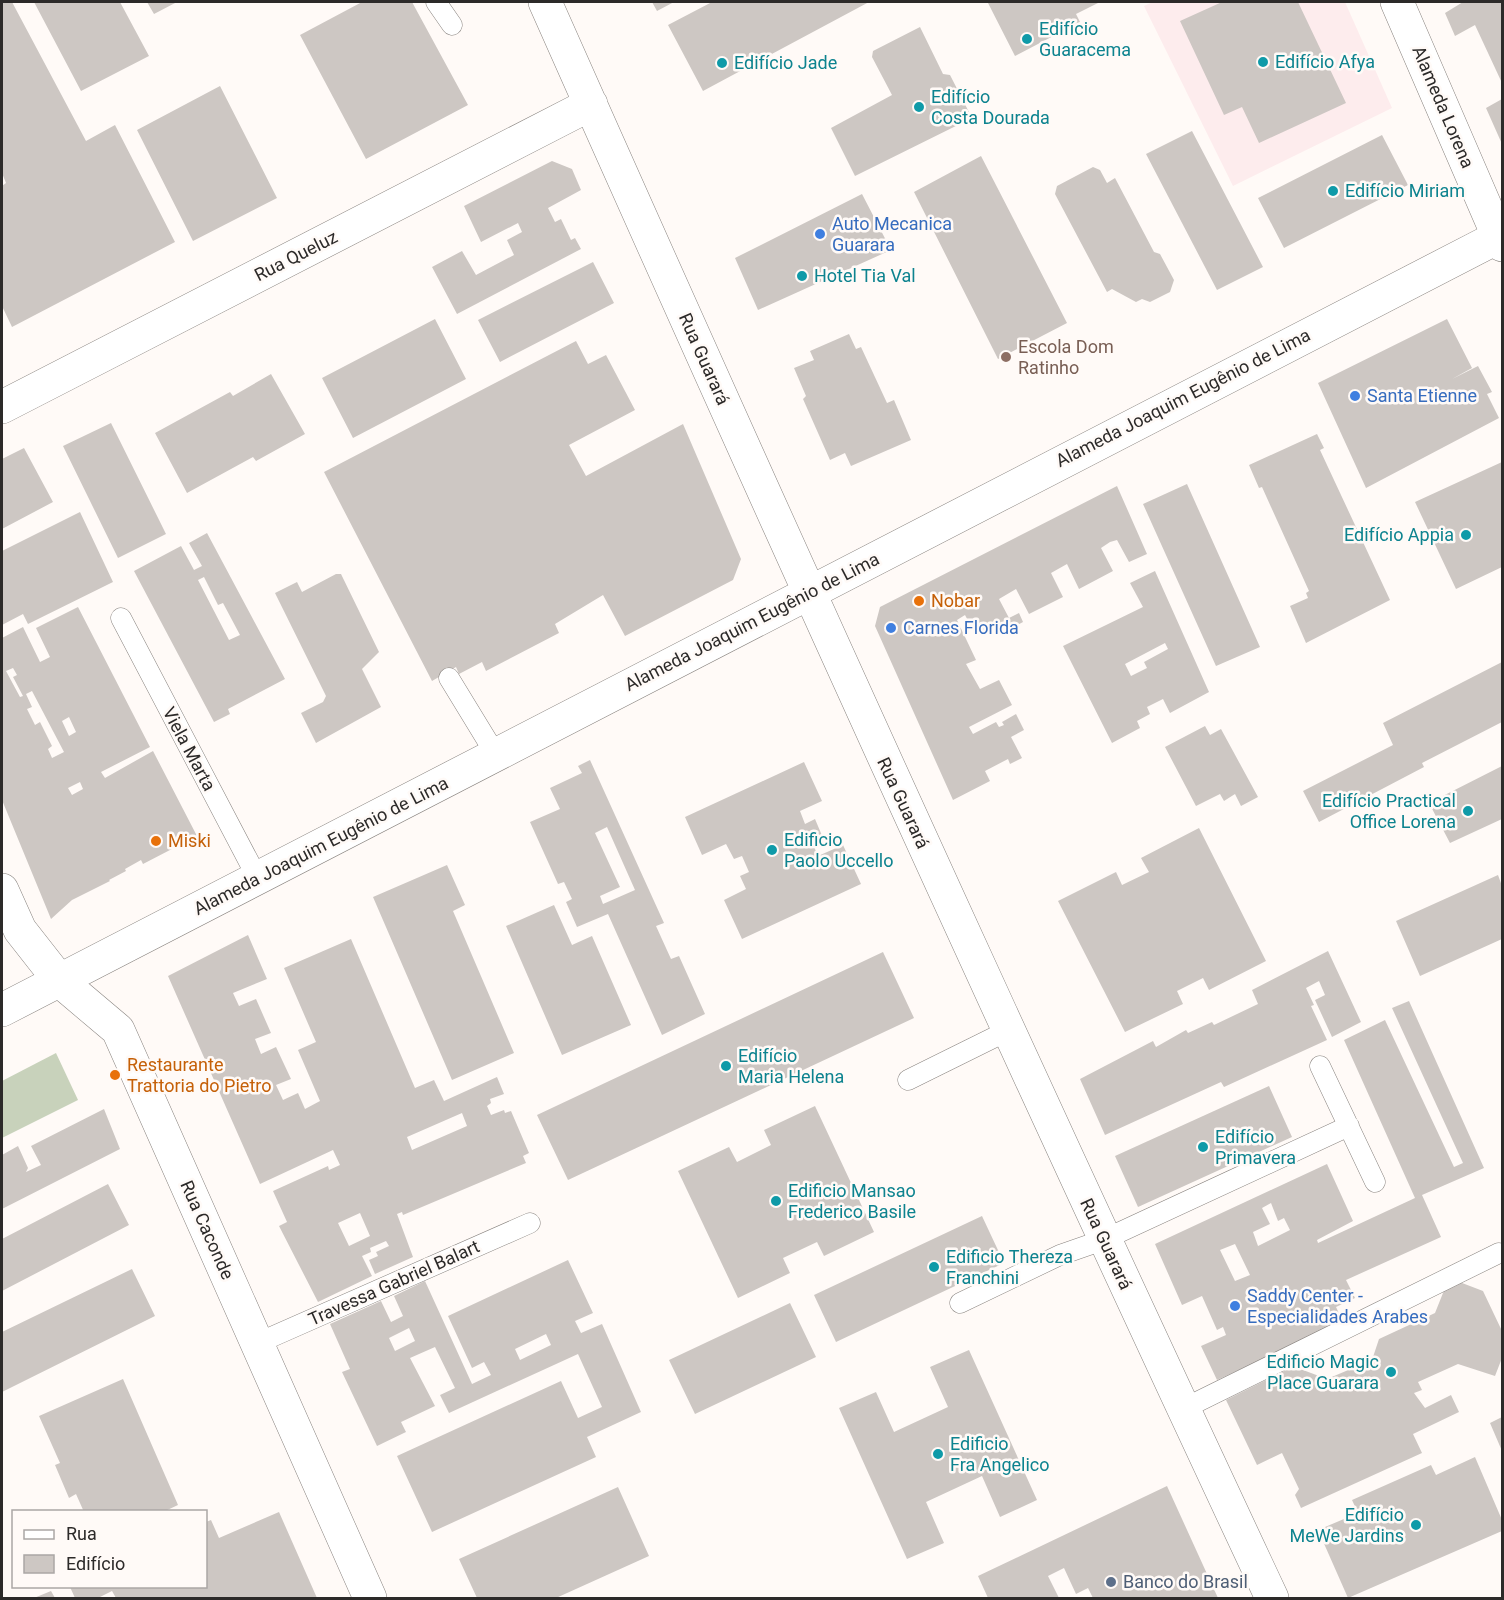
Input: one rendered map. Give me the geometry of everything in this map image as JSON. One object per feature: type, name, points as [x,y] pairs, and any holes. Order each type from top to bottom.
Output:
[{"type":"street","name":"Rua Guarará","points":[[545,2],[808,593],[1103,1240],[1272,1599]]},
{"type":"street","name":"Alameda Lorena","points":[[1397,2],[1501,239]]},
{"type":"street","name":"Rua Queluz","points":[[2,407],[591,105]]},
{"type":"street","name":"Alameda Joaquim Eugênio de Lima","points":[[2,1010],[808,593],[1501,239]]},
{"type":"street","name":"Rua Caconde","points":[[2,890],[20,930],[60,981],[118,1030],[370,1599]]},
{"type":"lane","points":[[436,2],[452,25]]},
{"type":"lane","name":"Viela Marta","points":[[121,618],[258,879]]},
{"type":"lane","points":[[450,678],[496,755]]},
{"type":"lane","points":[[908,1080],[1008,1031]]},
{"type":"lane","points":[[1320,1066],[1375,1182]]},
{"type":"lane","points":[[960,1303],[1060,1255],[1103,1240],[1349,1126]]},
{"type":"lane","name":"Travessa Gabriel Balart","points":[[258,1343],[530,1223]]},
{"type":"lane","points":[[1183,1409],[1498,1253]]},
{"type":"shaded area","points":[[1153,2],[1345,2],[1392,108],[1233,186],[1144,6]]},
{"type":"green space","points":[[56,1053],[78,1100],[2,1138],[2,1081]]},
{"type":"building","points":[[2,2],[12,2],[86,141],[115,125],[175,242],[12,327],[2,306],[2,186],[6,183],[2,173]]},
{"type":"building","points":[[34,2],[120,2],[149,56],[81,91]]},
{"type":"building","points":[[147,2],[177,2],[154,14]]},
{"type":"building","points":[[362,2],[412,2],[468,105],[366,159],[300,35]]},
{"type":"building","points":[[652,2],[674,2],[657,11]]},
{"type":"building","name":"Edifício Jade","points":[[712,2],[869,2],[703,91],[668,25]]},
{"type":"building","name":"Edifício Guaracema","points":[[1100,2],[1076,14],[1080,22],[1015,56],[988,3]]},
{"type":"building","name":"Edifício Afya","points":[[1222,2],[1298,2],[1346,103],[1259,143],[1242,107],[1224,115],[1180,21]]},
{"type":"building","points":[[1463,2],[1502,2],[1502,83],[1475,25],[1455,36],[1445,13]]},
{"type":"building","name":"Edifício Costa Dourada","points":[[920,27],[943,74],[950,75],[972,118],[855,176],[831,128],[892,95],[872,57],[873,51]]},
{"type":"building","points":[[220,86],[277,198],[193,241],[137,130]]},
{"type":"building","points":[[1502,99],[1502,144],[1486,108]]},
{"type":"building","points":[[1192,131],[1263,267],[1217,290],[1146,154]]},
{"type":"building","name":"Edifício Miriam","points":[[1382,135],[1408,185],[1284,248],[1258,198]]},
{"type":"building","points":[[981,156],[1067,323],[998,359],[914,192]]},
{"type":"building","points":[[552,161],[572,169],[581,190],[548,208],[555,222],[561,219],[571,240],[575,238],[581,249],[457,314],[432,267],[462,251],[476,275],[514,255],[507,240],[522,232],[518,223],[481,242],[464,206]]},
{"type":"building","points":[[1093,167],[1100,170],[1107,183],[1115,178],[1154,252],[1160,254],[1174,280],[1170,292],[1150,302],[1142,299],[1136,302],[1112,289],[1107,292],[1055,194],[1057,186]]},
{"type":"building","points":[[862,194],[891,250],[758,310],[735,258]]},
{"type":"building","points":[[593,262],[614,303],[500,362],[478,320]]},
{"type":"building","points":[[435,319],[466,379],[353,438],[322,378]]},
{"type":"building","points":[[1447,319],[1472,368],[1452,379],[1478,366],[1492,392],[1487,394],[1499,418],[1366,488],[1318,383]]},
{"type":"building","points":[[849,334],[856,349],[861,347],[887,403],[894,400],[911,440],[851,466],[845,453],[830,460],[803,399],[806,396],[794,368],[814,360],[810,351]]},
{"type":"building","points":[[576,341],[588,364],[606,355],[635,410],[569,445],[586,476],[683,424],[741,559],[733,580],[625,636],[603,595],[555,624],[559,633],[486,671],[482,662],[459,674],[456,667],[432,681],[324,472]]},
{"type":"building","points":[[271,374],[305,434],[256,461],[253,457],[187,493],[155,433],[230,392],[233,396]]},
{"type":"building","points":[[111,423],[166,534],[118,558],[63,446]]},
{"type":"building","points":[[1317,434],[1324,448],[1320,450],[1390,600],[1306,643],[1290,606],[1308,598],[1306,593],[1309,591],[1262,487],[1259,488],[1249,465]]},
{"type":"building","points":[[24,448],[53,502],[2,529],[2,459]]},
{"type":"building","name":"Edifício Appia","points":[[1502,462],[1502,567],[1456,589],[1415,502]]},
{"type":"building","points":[[1187,484],[1260,647],[1216,666],[1143,504]]},
{"type":"building","points":[[1117,486],[1147,554],[1129,562],[1117,540],[1110,542],[1101,548],[1113,571],[1079,589],[1067,564],[1051,573],[1063,597],[1029,614],[1016,589],[999,599],[1009,618],[1019,613],[1023,622],[998,635],[994,627],[976,636],[965,615],[957,620],[976,660],[966,664],[980,689],[999,680],[1012,705],[969,727],[973,734],[996,722],[999,727],[1004,725],[1002,722],[1016,714],[1024,730],[1011,737],[1022,758],[1010,764],[1008,759],[985,771],[990,781],[953,800],[875,626],[880,607]]},
{"type":"building","points":[[80,512],[113,582],[28,624],[23,614],[2,625],[2,551]]},
{"type":"building","points":[[207,533],[285,679],[228,709],[230,714],[214,722],[134,571],[181,546],[194,570],[202,566],[189,543]],"holes":[[[204,577],[218,605],[223,603],[240,635],[229,640],[198,580]]]},
{"type":"building","points":[[1155,571],[1209,692],[1170,713],[1163,699],[1147,707],[1150,714],[1137,721],[1140,728],[1112,743],[1063,646],[1143,607],[1130,583]],"holes":[[[1165,643],[1168,649],[1144,662],[1147,668],[1131,676],[1125,664]]]},
{"type":"building","points":[[336,574],[341,574],[379,652],[362,669],[381,707],[316,743],[301,713],[323,702],[326,696],[275,593],[297,582],[302,592]]},
{"type":"building","points":[[78,607],[150,747],[101,772],[105,778],[153,751],[197,836],[143,864],[141,860],[125,869],[126,871],[110,881],[72,900],[51,919],[2,800],[2,638],[23,627],[40,662],[50,657],[36,628]],"holes":[[[13,668],[17,675],[13,677],[23,696],[20,697],[6,671]],[[32,691],[64,752],[52,758],[48,749],[52,746],[40,722],[35,725],[27,709],[32,707],[26,694]],[[69,717],[76,732],[69,736],[62,721]],[[80,782],[83,789],[72,795],[68,788]]]},
{"type":"building","points":[[1502,662],[1502,722],[1422,763],[1424,767],[1319,822],[1303,791],[1393,745],[1383,723]]},
{"type":"building","points":[[1205,726],[1210,735],[1221,729],[1258,797],[1241,806],[1235,794],[1224,801],[1220,794],[1196,806],[1165,747]]},
{"type":"building","points":[[590,760],[664,923],[656,926],[671,959],[679,956],[705,1014],[662,1035],[608,914],[577,927],[566,902],[572,899],[564,882],[558,884],[530,822],[560,809],[550,788],[582,773],[578,766]],"holes":[[[607,827],[635,890],[603,904],[600,896],[620,887],[595,833]]]},
{"type":"building","name":"Edificio Paolo Uccello","points":[[804,762],[822,801],[800,811],[805,824],[815,819],[823,838],[812,842],[818,856],[843,845],[861,884],[742,939],[724,900],[746,889],[740,876],[749,872],[742,856],[734,859],[726,844],[702,855],[685,817]]},
{"type":"building","name":"Edifício Practical Office Lorena","points":[[1502,766],[1502,819],[1450,843],[1429,803]]},
{"type":"building","points":[[1199,828],[1266,961],[1209,990],[1203,978],[1177,991],[1183,1004],[1125,1032],[1058,901],[1116,872],[1122,885],[1149,872],[1141,858]]},
{"type":"building","points":[[447,865],[465,905],[453,911],[514,1053],[452,1080],[373,897]]},
{"type":"building","points":[[1498,875],[1502,886],[1502,939],[1420,976],[1396,921]]},
{"type":"building","points":[[554,905],[572,945],[592,936],[631,1025],[562,1055],[506,926]]},
{"type":"building","points":[[248,935],[267,979],[233,993],[239,1006],[256,999],[271,1033],[255,1039],[261,1054],[276,1047],[291,1079],[276,1085],[283,1100],[298,1093],[305,1109],[320,1101],[298,1050],[316,1042],[284,968],[351,939],[415,1088],[434,1080],[444,1101],[497,1077],[504,1094],[490,1099],[491,1103],[487,1106],[491,1115],[504,1110],[505,1113],[511,1111],[529,1153],[523,1156],[526,1163],[403,1215],[402,1212],[397,1214],[413,1257],[375,1274],[369,1260],[378,1256],[376,1252],[389,1246],[386,1241],[370,1248],[371,1252],[362,1256],[372,1276],[318,1302],[279,1226],[287,1222],[273,1191],[328,1166],[329,1170],[340,1165],[333,1150],[260,1184],[168,976]],"holes":[[[462,1113],[467,1126],[412,1150],[407,1137]],[[360,1213],[370,1236],[349,1246],[338,1223]]]},
{"type":"building","points":[[1328,951],[1361,1022],[1332,1037],[1315,1000],[1325,995],[1319,981],[1306,988],[1314,1005],[1311,1006],[1327,1040],[1224,1087],[1221,1082],[1105,1135],[1080,1079],[1153,1041],[1156,1047],[1186,1030],[1188,1033],[1212,1022],[1214,1025],[1258,1004],[1252,990]]},
{"type":"building","name":"Edifício Maria Helena","points":[[883,952],[914,1018],[568,1180],[537,1115]]},
{"type":"building","points":[[1409,1001],[1484,1168],[1422,1195],[1441,1237],[1346,1280],[1355,1298],[1336,1307],[1343,1322],[1217,1380],[1201,1346],[1226,1335],[1223,1327],[1217,1330],[1202,1296],[1182,1305],[1155,1244],[1327,1164],[1353,1221],[1317,1240],[1318,1243],[1415,1198],[1344,1040],[1385,1020],[1454,1167],[1463,1163],[1392,1008]],"holes":[[[1271,1203],[1278,1221],[1284,1218],[1290,1230],[1258,1246],[1253,1232],[1270,1224],[1262,1208]],[[1235,1244],[1250,1275],[1235,1281],[1220,1250]]]},
{"type":"building","name":"Edifício Primavera","points":[[1269,1086],[1292,1137],[1138,1207],[1115,1156]]},
{"type":"building","name":"Edificio Mansao Frederico Basile","points":[[815,1106],[874,1232],[824,1256],[817,1242],[783,1258],[790,1273],[738,1298],[678,1171],[729,1147],[737,1162],[771,1145],[764,1130]]},
{"type":"building","points":[[104,1109],[120,1149],[2,1209],[2,1155],[18,1146],[28,1168],[26,1172],[41,1165],[31,1146]]},
{"type":"building","points":[[108,1184],[129,1225],[2,1291],[2,1239]]},
{"type":"building","name":"Edificio Thereza Franchini","points":[[982,1216],[1004,1263],[836,1342],[814,1295]]},
{"type":"building","points":[[568,1260],[593,1313],[575,1321],[581,1333],[602,1324],[641,1412],[587,1437],[596,1457],[432,1532],[397,1456],[561,1381],[578,1418],[602,1407],[578,1354],[449,1413],[440,1395],[455,1388],[435,1347],[410,1358],[435,1406],[401,1422],[406,1432],[377,1446],[342,1372],[350,1369],[330,1324],[381,1301],[391,1322],[403,1316],[394,1296],[425,1281],[472,1384],[491,1375],[484,1362],[472,1368],[448,1316]],"holes":[[[409,1328],[415,1341],[395,1351],[389,1338]],[[546,1334],[551,1345],[520,1360],[515,1349]]]},
{"type":"building","points":[[132,1269],[155,1316],[2,1392],[2,1332]]},
{"type":"building","points":[[1449,1278],[1483,1291],[1502,1331],[1502,1358],[1495,1376],[1458,1364],[1418,1382],[1422,1390],[1414,1393],[1425,1408],[1451,1395],[1459,1412],[1413,1434],[1422,1453],[1301,1508],[1295,1495],[1299,1489],[1282,1453],[1257,1465],[1226,1400],[1290,1368],[1295,1367],[1327,1379],[1372,1360],[1379,1339],[1435,1313]]},
{"type":"building","points":[[790,1303],[816,1357],[695,1414],[669,1360]]},
{"type":"building","name":"Edificio Fra Angelico","points":[[969,1350],[1037,1500],[1000,1517],[982,1476],[926,1502],[944,1543],[907,1559],[839,1408],[876,1392],[894,1432],[948,1407],[930,1367]]},
{"type":"building","points":[[123,1379],[178,1505],[167,1510],[83,1510],[76,1494],[69,1498],[55,1465],[60,1463],[39,1416]]},
{"type":"building","points":[[1502,1417],[1502,1451],[1490,1423]]},
{"type":"building","name":"Edifício MeWe Jardins","points":[[1475,1457],[1502,1520],[1502,1531],[1348,1598],[1318,1530],[1358,1513],[1352,1500],[1431,1465],[1436,1475]]},
{"type":"building","points":[[1167,1486],[1218,1598],[1093,1598],[1088,1588],[1076,1594],[1064,1568],[1048,1576],[1059,1598],[988,1598],[978,1576]]},
{"type":"building","points":[[618,1487],[649,1556],[556,1598],[477,1598],[459,1559]]},
{"type":"building","points":[[279,1512],[317,1598],[116,1598],[112,1591],[98,1598],[75,1598],[70,1588],[207,1588],[207,1522],[211,1520],[219,1538]]},
{"type":"building","points":[[51,1591],[55,1598],[34,1598]]},
{"type":"place","name":"Edifício Guaracema","points":[[1027,39]]},
{"type":"place","name":"Edifício Afya","points":[[1263,62]]},
{"type":"place","name":"Edifício Jade","points":[[722,63]]},
{"type":"place","name":"Edifício Costa Dourada","points":[[919,107]]},
{"type":"place","name":"Edifício Miriam","points":[[1333,191]]},
{"type":"place","name":"Auto Mecanica Guarara","points":[[820,234]]},
{"type":"place","name":"Hotel Tia Val","points":[[802,276]]},
{"type":"place","name":"Escola Dom Ratinho","points":[[1006,357]]},
{"type":"place","name":"Santa Etienne","points":[[1355,396]]},
{"type":"place","name":"Edifício Appia","points":[[1466,535]]},
{"type":"place","name":"Nobar","points":[[919,601]]},
{"type":"place","name":"Carnes Florida","points":[[891,628]]},
{"type":"place","name":"Edifício Practical Office Lorena","points":[[1468,811]]},
{"type":"place","name":"Miski","points":[[156,841]]},
{"type":"place","name":"Edificio Paolo Uccello","points":[[772,850]]},
{"type":"place","name":"Edifício Maria Helena","points":[[726,1066]]},
{"type":"place","name":"Restaurante Trattoria do Pietro","points":[[115,1075]]},
{"type":"place","name":"Edifício Primavera","points":[[1203,1147]]},
{"type":"place","name":"Edificio Mansao Frederico Basile","points":[[776,1201]]},
{"type":"place","name":"Edificio Thereza Franchini","points":[[934,1267]]},
{"type":"place","name":"Saddy Center - Especialidades Arabes","points":[[1235,1306]]},
{"type":"place","name":"Edificio Magic Place Guarara","points":[[1391,1372]]},
{"type":"place","name":"Edificio Fra Angelico","points":[[938,1454]]},
{"type":"place","name":"Edifício MeWe Jardins","points":[[1416,1525]]},
{"type":"place","name":"Banco do Brasil","points":[[1111,1582]]}]
